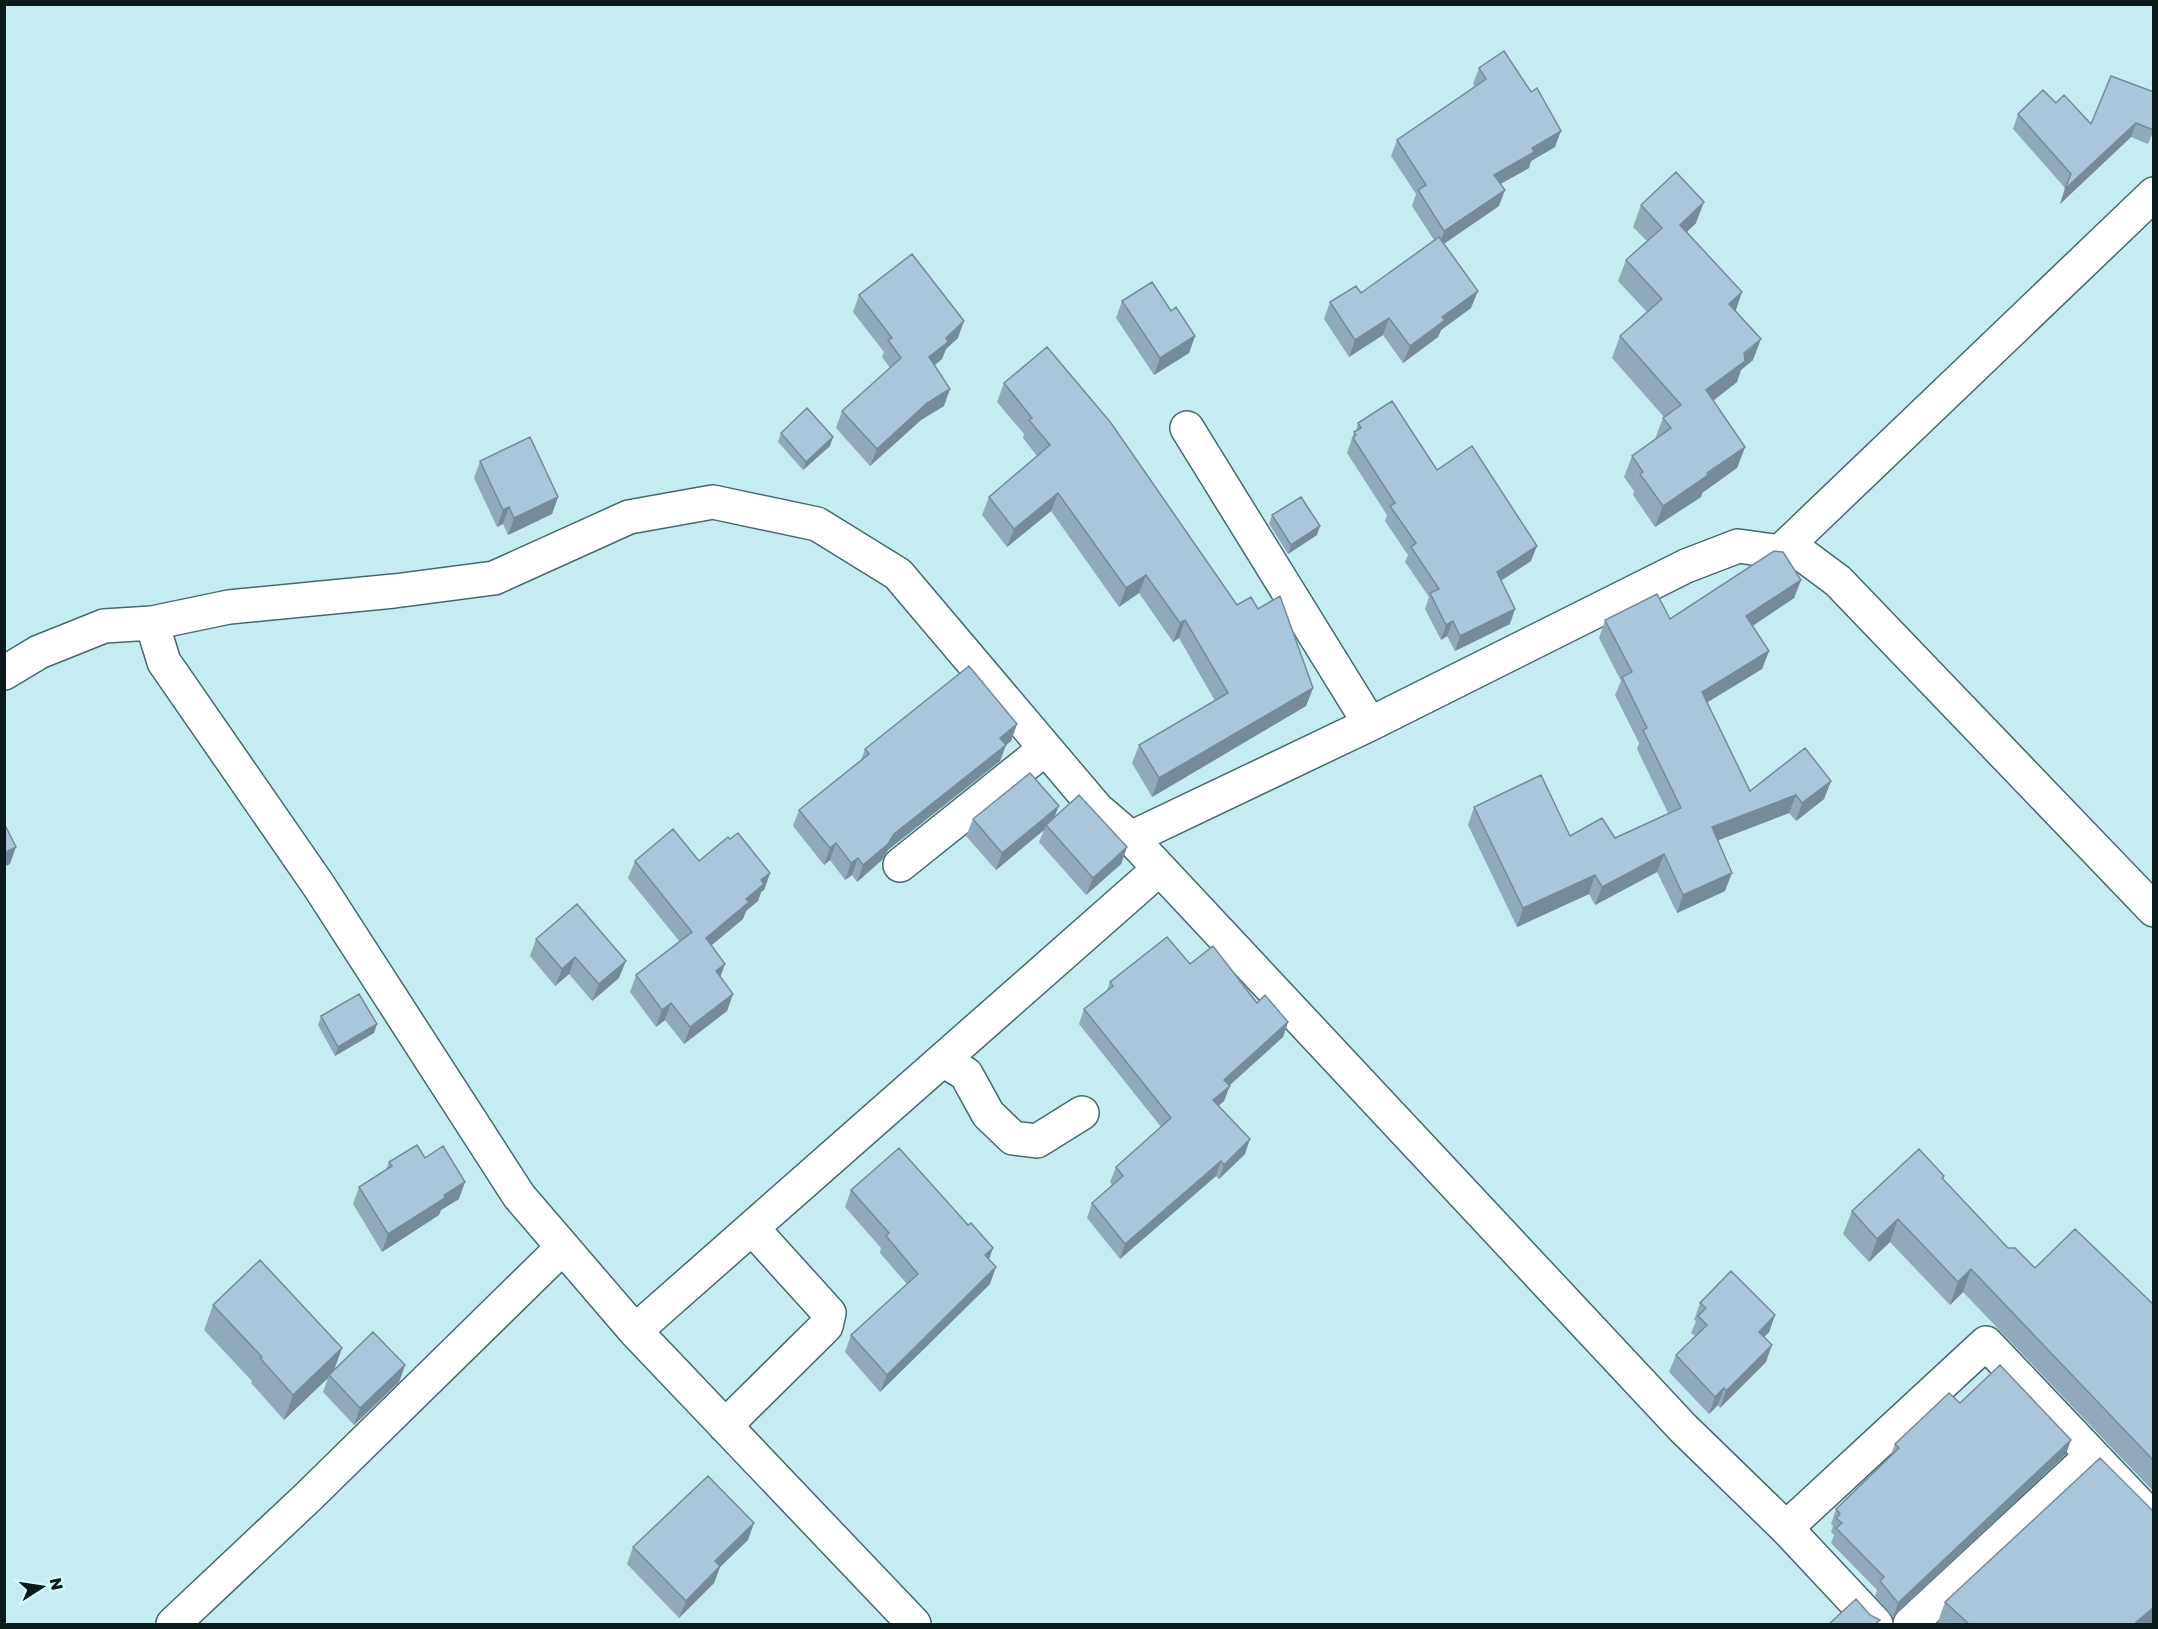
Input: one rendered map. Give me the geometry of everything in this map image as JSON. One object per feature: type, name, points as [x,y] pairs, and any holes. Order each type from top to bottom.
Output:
[{"type":"street","points":[[1782,550],[2154,194]]},
{"type":"street","points":[[1187,428],[1370,724]]},
{"type":"street","points":[[4,673],[39,652],[104,626],[152,623],[229,607],[394,591],[494,578],[629,517],[713,502],[817,524],[898,574],[1096,809],[1131,838],[1158,870],[1683,1428],[1786,1528],[1876,1624]]},
{"type":"street","points":[[1131,838],[1370,724],[1686,566],[1738,546],[1782,550],[1803,555],[1838,581],[2154,910]]},
{"type":"street","points":[[152,623],[164,662],[319,886],[519,1196],[635,1331],[914,1624]]},
{"type":"street","points":[[900,865],[1045,749]]},
{"type":"street","points":[[635,1331],[1158,870]]},
{"type":"street","points":[[943,1060],[966,1074],[988,1114],[1013,1138],[1037,1141],[1082,1113]]},
{"type":"street","points":[[726,1426],[826,1326],[829,1313],[753,1228]]},
{"type":"street","points":[[173,1624],[308,1497],[563,1247]]},
{"type":"street","points":[[1786,1528],[1986,1343],[2154,1520]]},
{"type":"street","points":[[1910,1624],[2091,1456]]},
{"type":"building","points":[[1504,51],[1531,92],[1537,88],[1561,131],[1532,148],[1534,152],[1494,175],[1505,190],[1444,231],[1418,190],[1426,185],[1397,140],[1486,79],[1479,68]]},
{"type":"building","points":[[2111,76],[2154,92],[2153,130],[2136,123],[2065,189],[2071,174],[2018,114],[2043,90],[2056,103],[2064,95],[2091,124]]},
{"type":"building","points":[[1676,172],[1704,202],[1680,225],[1742,292],[1729,304],[1761,339],[1744,353],[1745,361],[1706,390],[1745,447],[1663,506],[1640,474],[1643,472],[1632,456],[1671,428],[1663,418],[1681,405],[1620,336],[1662,299],[1626,260],[1662,228],[1641,205]]},
{"type":"building","points":[[1439,237],[1478,291],[1442,317],[1445,320],[1410,346],[1389,318],[1355,340],[1330,302],[1356,286],[1361,293]]},
{"type":"building","points":[[912,254],[964,321],[946,338],[948,342],[929,357],[950,389],[927,403],[877,449],[842,411],[901,358],[888,340],[892,338],[859,295]]},
{"type":"building","points":[[1152,282],[1171,311],[1176,307],[1195,336],[1160,358],[1122,301]]},
{"type":"building","points":[[1047,347],[1111,423],[1237,605],[1251,597],[1258,609],[1280,596],[1313,688],[1159,778],[1139,745],[1228,693],[1185,620],[1180,623],[1146,575],[1126,588],[1058,493],[1014,529],[989,497],[1050,445],[1029,420],[1032,418],[1004,383]]},
{"type":"building","points":[[1392,401],[1437,470],[1472,446],[1537,546],[1497,572],[1515,609],[1460,636],[1453,621],[1446,625],[1430,593],[1439,589],[1411,547],[1416,543],[1390,506],[1395,503],[1353,438],[1356,435],[1354,432],[1361,428],[1358,423]]},
{"type":"building","points":[[807,408],[833,437],[806,462],[781,433]]},
{"type":"building","points":[[530,437],[558,497],[514,518],[509,507],[503,510],[480,461]]},
{"type":"building","points":[[1301,497],[1320,526],[1291,545],[1272,515]]},
{"type":"building","points":[[1774,551],[1783,552],[1801,580],[1746,616],[1769,651],[1702,692],[1750,791],[1805,748],[1831,781],[1802,803],[1796,795],[1712,827],[1732,873],[1683,895],[1664,854],[1602,887],[1595,875],[1523,908],[1474,807],[1541,775],[1570,836],[1602,818],[1615,838],[1681,808],[1643,730],[1647,728],[1622,677],[1632,672],[1605,620],[1657,594],[1670,619]]},
{"type":"building","points":[[969,666],[1017,724],[1000,738],[1006,745],[894,834],[888,844],[863,865],[858,858],[851,863],[836,843],[830,848],[799,810],[869,754],[865,749]]},
{"type":"building","points":[[1030,773],[1059,806],[1002,853],[973,819]]},
{"type":"building","points":[[1079,795],[1127,847],[1093,878],[1046,825]]},
{"type":"building","points":[[4,823],[16,847],[4,853]]},
{"type":"building","points":[[673,829],[699,861],[728,837],[730,839],[738,833],[770,873],[761,880],[764,884],[746,899],[749,902],[706,938],[725,964],[716,971],[733,994],[690,1027],[671,1003],[662,1010],[636,975],[692,932],[635,861]]},
{"type":"building","points":[[577,904],[626,961],[599,984],[575,957],[562,969],[536,939]]},
{"type":"building","points":[[1167,937],[1190,964],[1213,946],[1257,1003],[1265,995],[1288,1022],[1224,1080],[1230,1086],[1213,1100],[1250,1139],[1224,1165],[1221,1161],[1125,1244],[1092,1203],[1123,1176],[1116,1167],[1171,1118],[1084,1009],[1113,986],[1110,982]]},
{"type":"building","points":[[359,994],[377,1024],[338,1047],[321,1016]]},
{"type":"building","points":[[417,1145],[425,1158],[443,1146],[465,1182],[444,1195],[445,1198],[388,1234],[359,1187],[392,1166],[389,1162]]},
{"type":"building","points":[[899,1148],[968,1225],[971,1223],[993,1248],[985,1255],[996,1267],[887,1375],[851,1335],[918,1274],[886,1236],[889,1233],[851,1190]]},
{"type":"building","points":[[1919,1149],[1944,1176],[1942,1178],[2008,1248],[2015,1248],[2035,1268],[2075,1229],[2154,1305],[2154,1461],[1971,1269],[1958,1282],[1898,1219],[1877,1239],[1852,1211]]},
{"type":"building","points":[[260,1260],[342,1348],[293,1395],[260,1358],[262,1357],[213,1305]]},
{"type":"building","points":[[1731,1271],[1775,1315],[1759,1332],[1772,1345],[1726,1391],[1724,1388],[1715,1397],[1676,1355],[1707,1325],[1698,1316],[1706,1308],[1700,1303]]},
{"type":"building","points":[[373,1332],[405,1365],[360,1408],[329,1375]]},
{"type":"building","points":[[2000,1365],[2071,1440],[1898,1603],[1880,1581],[1884,1577],[1836,1528],[1842,1523],[1836,1518],[1840,1514],[1836,1509],[1899,1448],[1895,1444],[1949,1393],[1960,1403]]},
{"type":"building","points":[[2100,1458],[2154,1512],[2154,1607],[2134,1624],[1969,1624],[1945,1602]]},
{"type":"building","points":[[708,1476],[754,1523],[715,1561],[720,1566],[686,1601],[633,1547]]},
{"type":"building","points":[[1856,1599],[1870,1615],[1880,1620],[1875,1624],[1829,1624]]}]
